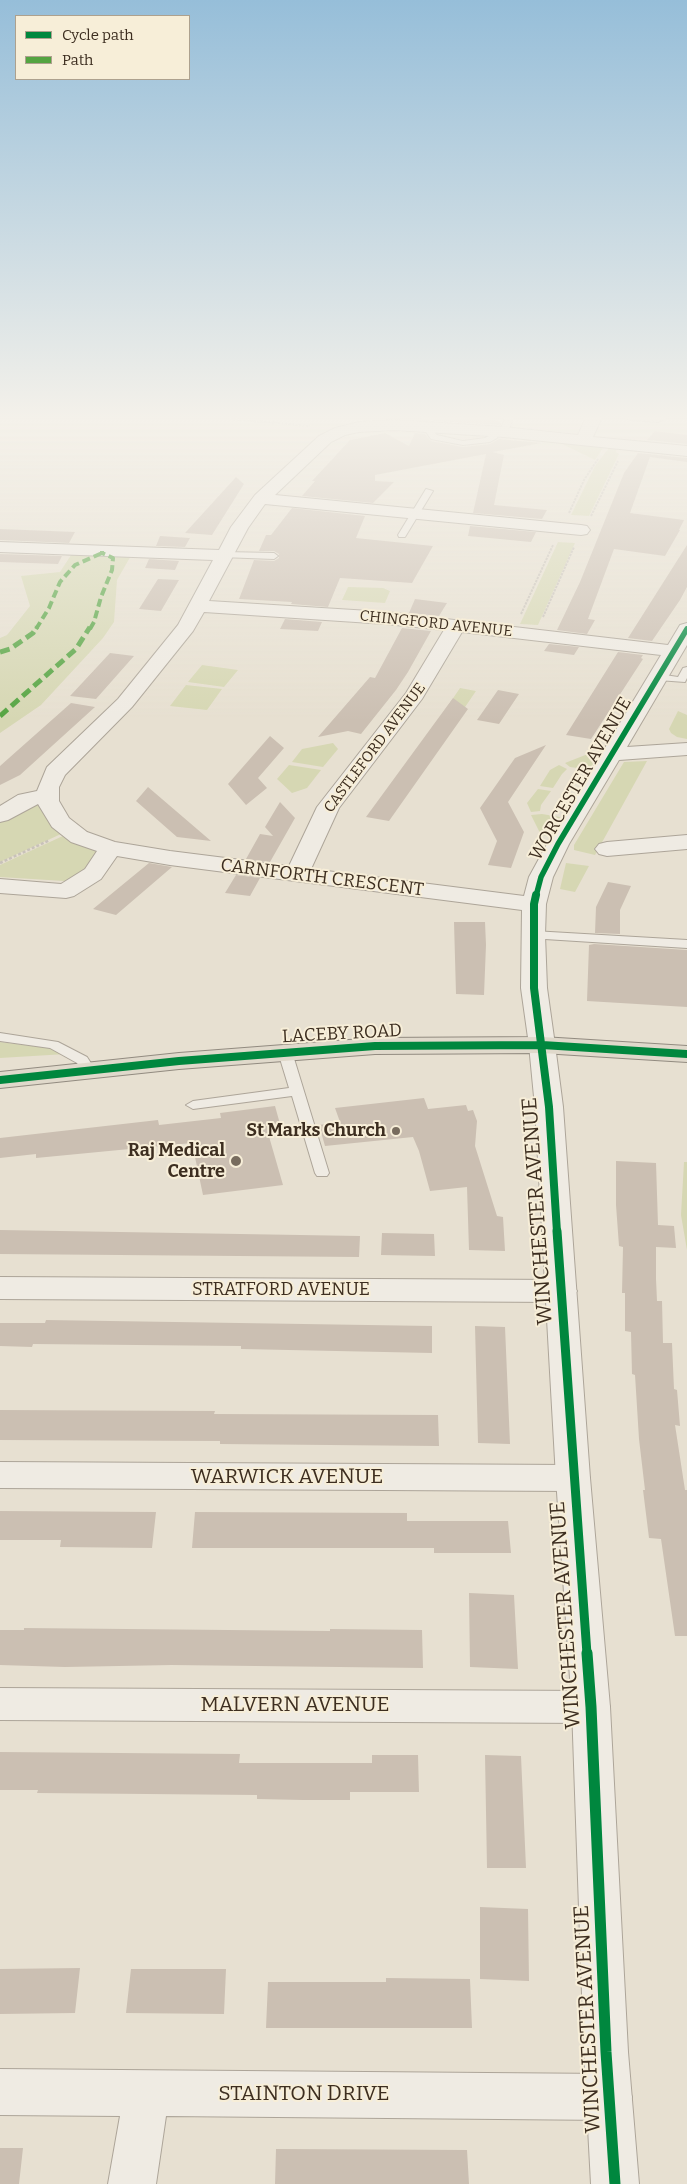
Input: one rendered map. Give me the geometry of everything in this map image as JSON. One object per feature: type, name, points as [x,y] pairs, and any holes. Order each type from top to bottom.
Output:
[{"type":"highway","name":"LACEBY ROAD","points":[[0,1080],[285,1052],[375,1046],[542,1045],[687,1054]]},
{"type":"street","points":[[0,815],[26,800],[47,794],[48,787],[56,772],[125,703],[186,627],[224,555],[248,517]]},
{"type":"street","points":[[455,517],[580,526]]},
{"type":"street","points":[[0,547],[224,555]]},
{"type":"street","name":"CHINGFORD AVENUE","points":[[198,606],[457,625],[673,651]]},
{"type":"street","name":"CASTLEFORD AVENUE","points":[[297,874],[328,807],[416,695],[457,625]]},
{"type":"street","name":"WORCESTER AVENUE","points":[[542,1045],[534,988],[533,935],[534,904],[541,877],[558,844],[687,629]]},
{"type":"street","points":[[612,754],[687,750]]},
{"type":"street","name":"CARNFORTH CRESCENT","points":[[47,794],[48,801],[60,822],[79,837],[112,848],[170,858],[534,904]]},
{"type":"street","points":[[607,849],[687,842]]},
{"type":"street","points":[[0,886],[66,891],[93,874],[112,848]]},
{"type":"street","name":"WINCHESTER AVENUE","points":[[542,1045],[549,1107],[573,1478],[591,1707],[614,2184]]},
{"type":"street","name":"STRATFORD AVENUE","points":[[0,1288],[561,1291]]},
{"type":"street","name":"WARWICK AVENUE","points":[[0,1475],[573,1478]]},
{"type":"street","name":"MALVERN AVENUE","points":[[0,1704],[591,1707]]},
{"type":"street","name":"STAINTON DRIVE","points":[[0,2092],[609,2097]]},
{"type":"street","points":[[132,2184],[147,2093]]},
{"type":"lane","points":[[402,535],[413,517]]},
{"type":"lane","points":[[224,555],[274,556]]},
{"type":"lane","points":[[658,676],[681,680],[687,670]]},
{"type":"lane","points":[[533,935],[687,944]]},
{"type":"lane","points":[[0,1037],[53,1045],[70,1052],[82,1060],[89,1071]]},
{"type":"lane","points":[[285,1052],[322,1173]]},
{"type":"lane","points":[[193,1105],[297,1091]]},
{"type":"path","points":[[570,517],[580,526]]},
{"type":"path","points":[[536,634],[580,526],[590,517]]},
{"type":"path","points":[[0,863],[70,830]]},
{"type":"green space","points":[[558,542],[575,543],[538,625],[520,624]]},
{"type":"green space","points":[[73,552],[132,554],[117,580],[114,622],[103,638],[41,705],[0,733],[0,638],[7,635],[30,606],[21,576],[60,572]]},
{"type":"green space","points":[[348,587],[383,588],[390,591],[385,603],[342,600]]},
{"type":"green space","points":[[202,665],[238,670],[224,687],[188,682]]},
{"type":"green space","points":[[186,685],[222,689],[207,710],[170,706]]},
{"type":"green space","points":[[460,688],[476,691],[461,713],[445,710]]},
{"type":"green space","points":[[678,711],[687,715],[687,739],[677,737],[669,729]]},
{"type":"green space","points":[[333,743],[338,749],[323,767],[292,762],[302,749]]},
{"type":"green space","points":[[593,752],[601,754],[591,770],[570,767],[565,763]]},
{"type":"green space","points":[[647,761],[595,855],[574,850],[574,845],[624,762]]},
{"type":"green space","points":[[289,765],[321,770],[307,788],[292,793],[277,779]]},
{"type":"green space","points":[[559,765],[567,769],[553,788],[540,786],[550,770]]},
{"type":"green space","points":[[538,789],[551,791],[541,805],[540,811],[531,812],[527,803]]},
{"type":"green space","points":[[33,805],[38,805],[41,808],[61,834],[0,862],[0,822]]},
{"type":"green space","points":[[542,814],[560,817],[551,836],[541,835],[531,815]]},
{"type":"green space","points":[[65,835],[100,852],[93,866],[71,881],[0,877],[0,865]]},
{"type":"green space","points":[[566,863],[589,866],[575,892],[560,889]]},
{"type":"green space","points":[[0,1042],[49,1048],[66,1054],[0,1058]]},
{"type":"green space","points":[[684,1162],[687,1162],[687,1250],[681,1215]]},
{"type":"building","points":[[200,517],[223,517],[212,535],[185,533]]},
{"type":"building","points":[[285,517],[365,517],[356,538],[433,546],[412,583],[340,578],[328,607],[291,604],[292,602],[239,599],[254,560],[274,561],[279,558],[279,554],[274,551],[259,551],[266,535],[271,535]]},
{"type":"building","points":[[518,517],[543,517],[542,519]]},
{"type":"building","points":[[606,517],[660,517],[684,520],[665,556],[614,549],[588,619],[595,620],[587,634],[557,630],[580,582]]},
{"type":"building","points":[[470,526],[536,532],[531,542],[468,536]]},
{"type":"building","points":[[0,529],[75,532],[69,543],[0,540]]},
{"type":"building","points":[[160,536],[190,538],[185,547],[156,546]]},
{"type":"building","points":[[687,545],[687,587],[680,600],[652,641],[628,638]]},
{"type":"building","points":[[0,554],[62,556],[58,564],[0,562]]},
{"type":"building","points":[[149,559],[179,561],[175,570],[145,568]]},
{"type":"building","points":[[158,579],[179,580],[161,611],[139,609]]},
{"type":"building","points":[[415,599],[447,603],[439,616],[409,613]]},
{"type":"building","points":[[285,619],[322,622],[318,631],[280,629]]},
{"type":"building","points":[[402,628],[431,631],[396,690],[361,734],[348,731],[318,737],[370,677],[375,678]]},
{"type":"building","points":[[549,644],[579,647],[574,655],[544,651]]},
{"type":"building","points":[[618,652],[643,655],[641,658],[643,659],[591,739],[566,735]]},
{"type":"building","points":[[110,653],[134,656],[96,699],[70,696]]},
{"type":"building","points":[[498,690],[519,694],[499,724],[477,720]]},
{"type":"building","points":[[453,698],[468,709],[389,821],[366,817]]},
{"type":"building","points":[[71,703],[95,707],[20,775],[0,785],[0,766]]},
{"type":"building","points":[[270,736],[284,748],[258,778],[267,788],[246,805],[228,784]]},
{"type":"building","points":[[546,745],[508,802],[524,832],[511,868],[488,865],[497,841],[480,808],[515,758]]},
{"type":"building","points":[[148,787],[211,841],[177,837],[136,801]]},
{"type":"building","points":[[280,802],[295,818],[270,862],[246,859],[260,834],[273,836],[265,827]]},
{"type":"building","points":[[149,863],[172,867],[116,915],[93,909]]},
{"type":"building","points":[[236,875],[260,878],[250,896],[225,893]]},
{"type":"building","points":[[608,882],[631,886],[620,910],[620,934],[595,933],[596,907]]},
{"type":"building","points":[[454,922],[485,922],[484,995],[456,994]]},
{"type":"building","points":[[589,945],[687,950],[687,1007],[587,1001]]},
{"type":"building","points":[[424,1098],[428,1109],[466,1105],[468,1111],[473,1110],[477,1121],[475,1146],[497,1216],[503,1217],[505,1251],[469,1250],[467,1187],[430,1191],[419,1151],[413,1137],[325,1146],[319,1125],[340,1122],[335,1108]]},
{"type":"building","points":[[275,1106],[282,1131],[268,1133],[283,1185],[203,1195],[192,1143],[36,1158],[36,1154],[0,1158],[0,1138],[158,1120],[159,1125],[221,1118],[220,1113]]},
{"type":"building","points":[[616,1161],[656,1163],[658,1225],[674,1226],[676,1248],[656,1247],[656,1279],[657,1301],[662,1301],[663,1343],[672,1343],[674,1389],[677,1390],[680,1426],[675,1425],[685,1490],[687,1490],[687,1636],[675,1636],[661,1539],[649,1538],[643,1490],[645,1490],[639,1439],[635,1375],[632,1374],[631,1332],[625,1331],[625,1293],[622,1293],[623,1247],[619,1246],[616,1205]]},
{"type":"building","points":[[0,1230],[360,1236],[359,1257],[0,1254]]},
{"type":"building","points":[[382,1233],[434,1234],[435,1256],[381,1255]]},
{"type":"building","points":[[46,1320],[432,1326],[432,1353],[241,1349],[241,1346],[33,1344],[32,1347],[0,1346],[0,1323],[45,1323]]},
{"type":"building","points":[[475,1326],[505,1327],[510,1444],[478,1443]]},
{"type":"building","points":[[0,1410],[215,1411],[214,1414],[438,1415],[439,1446],[220,1444],[220,1441],[0,1440]]},
{"type":"building","points":[[0,1511],[156,1512],[152,1548],[60,1547],[61,1540],[0,1540]]},
{"type":"building","points":[[195,1512],[407,1513],[407,1521],[508,1521],[511,1553],[434,1553],[434,1548],[192,1548]]},
{"type":"building","points":[[469,1593],[514,1595],[518,1669],[470,1667]]},
{"type":"building","points":[[24,1628],[422,1630],[423,1668],[172,1665],[65,1667],[0,1665],[0,1630],[24,1630]]},
{"type":"building","points":[[0,1752],[240,1754],[239,1763],[372,1763],[372,1755],[418,1755],[419,1792],[350,1792],[350,1800],[303,1800],[257,1799],[257,1795],[37,1793],[38,1790],[0,1790]]},
{"type":"building","points":[[485,1755],[521,1756],[526,1868],[487,1868]]},
{"type":"building","points":[[480,1907],[528,1909],[529,1981],[480,1979]]},
{"type":"building","points":[[80,1968],[75,2013],[0,2014],[0,1969]]},
{"type":"building","points":[[131,1969],[226,1969],[224,2014],[126,2013]]},
{"type":"building","points":[[386,1978],[470,1979],[472,2028],[266,2028],[268,1982],[386,1982]]},
{"type":"building","points":[[0,2148],[23,2148],[19,2184],[0,2184]]},
{"type":"building","points":[[276,2149],[467,2150],[469,2184],[275,2184]]},
{"type":"marked path","points":[[0,716],[76,649],[94,622],[101,597],[112,570],[113,558],[102,553],[102,551]]},
{"type":"marked path","points":[[0,652],[10,649],[33,633],[49,608],[60,582],[75,565],[102,553]]},
{"type":"cycle path","points":[[615,2184],[606,2052],[591,1707],[573,1478],[549,1107],[534,988],[534,904],[541,877],[558,844],[687,629]]},
{"type":"cycle path","points":[[0,1080],[179,1061],[375,1046],[542,1045],[687,1054]]},
{"type":"place","name":"St Marks Church","points":[[396,1131]]},
{"type":"place","name":"Raj Medical Centre","points":[[236,1161]]}]
